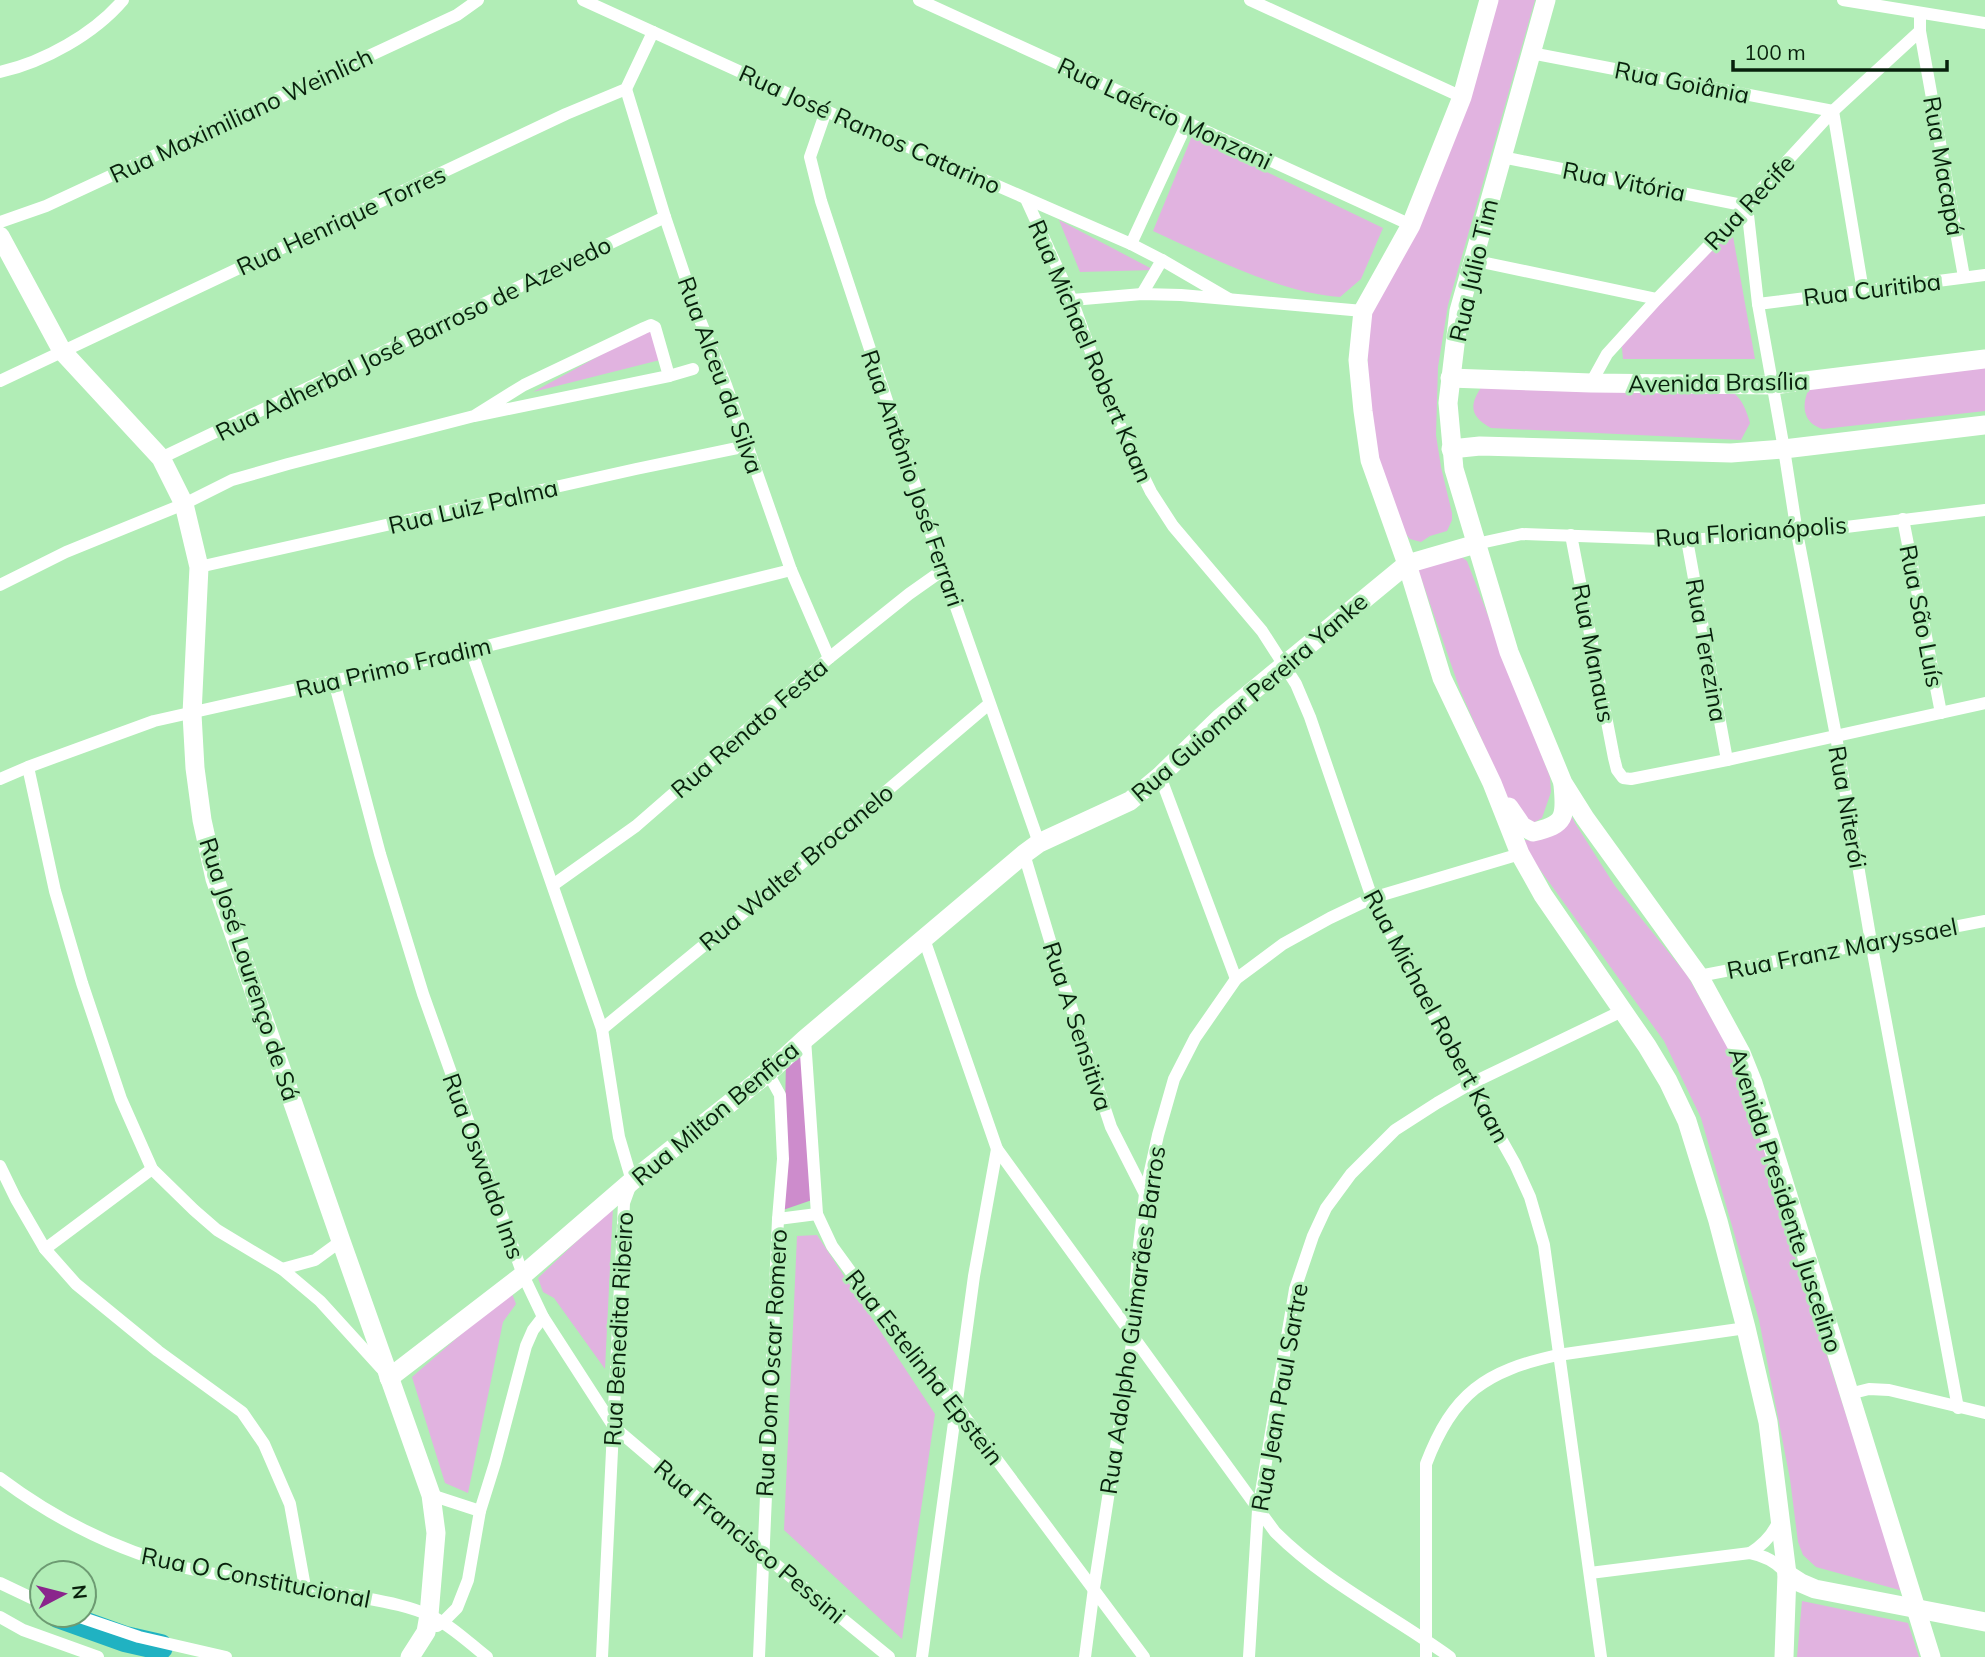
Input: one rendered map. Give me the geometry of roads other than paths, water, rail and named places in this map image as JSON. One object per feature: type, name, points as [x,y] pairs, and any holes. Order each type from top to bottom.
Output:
[{"type":"main road","points":[[1489,0],[1462,97],[1411,225],[1363,311],[1358,360],[1370,460],[1443,678],[1492,783],[1520,854],[1543,895],[1647,1046],[1687,1121],[1718,1221],[1768,1422],[1787,1574],[1784,1657]]},
{"type":"main road","name":"Rua Júlio Tim","points":[[1476,544],[1454,469],[1448,403],[1450,378],[1459,311],[1546,0]]},
{"type":"main road","name":"Rua José Lourenço de Sá","points":[[0,236],[62,351],[161,458],[184,504],[200,567],[192,714],[195,768],[202,820],[215,879],[431,1495],[436,1533],[433,1623]]},
{"type":"main road","name":"Avenida Brasília","points":[[1450,378],[1773,386],[1985,359]]},
{"type":"main road","points":[[1451,449],[1480,446],[1731,453],[1985,425]]},
{"type":"main road","name":"Rua Guiomar Pereira Yanke","points":[[1032,848],[1130,801],[1220,718],[1407,564],[1476,544]]},
{"type":"main road","name":"Avenida Presidente Juscelino","points":[[1476,544],[1509,652],[1563,783],[1585,818],[1699,976],[1735,1040],[1754,1083],[1931,1657]]},
{"type":"main road","name":"Rua Guiomar Pereira Yanke","points":[[1382,584],[1391,582],[1406,586],[1417,596]]},
{"type":"main road","points":[[1492,783],[1522,826],[1533,832],[1552,828],[1561,818],[1565,807],[1563,783]]},
{"type":"main road","name":"Rua Milton Benfica","points":[[389,1378],[523,1275],[632,1181],[768,1073],[1032,848]]},
{"type":"main road","points":[[1787,1574],[1815,1589],[1985,1622]]},
{"type":"main road","points":[[410,1657],[433,1623]]},
{"type":"street","points":[[104,0],[112,13]]},
{"type":"street","points":[[0,72],[14,69],[74,40],[99,24],[123,0]]},
{"type":"street","name":"Rua Maximiliano Weinlich","points":[[0,222],[46,206],[445,21],[478,0]]},
{"type":"street","name":"Rua José Ramos Catarino","points":[[583,0],[826,111],[1131,244],[1229,299]]},
{"type":"street","name":"Rua Laércio Monzani","points":[[919,0],[1411,225]]},
{"type":"street","points":[[1250,0],[1462,97]]},
{"type":"street","points":[[1843,0],[1985,23]]},
{"type":"street","name":"Rua Macapá","points":[[1920,13],[1920,32],[1964,277]]},
{"type":"street","points":[[626,89],[653,32]]},
{"type":"street","name":"Rua Recife","points":[[1591,383],[1607,354],[1833,111],[1920,32]]},
{"type":"street","name":"Rua Goiânia","points":[[1531,54],[1833,111]]},
{"type":"street","name":"Rua Alceu da Silva","points":[[626,89],[698,315],[792,570],[829,658]]},
{"type":"street","name":"Rua Henrique Torres","points":[[0,381],[554,120],[626,89]]},
{"type":"street","name":"Rua Antônio José Ferrari","points":[[826,111],[810,156],[821,201],[989,704],[1032,848]]},
{"type":"street","points":[[1833,111],[1863,291]]},
{"type":"street","points":[[1131,244],[1187,123]]},
{"type":"street","name":"Rua Vitória","points":[[1502,157],[1747,206]]},
{"type":"street","name":"Rua Michael Robert Kaan","points":[[1026,199],[1072,300],[1104,388],[1151,492],[1173,526],[1262,631],[1296,684],[1310,717],[1372,898],[1470,1084],[1516,1164],[1530,1197],[1544,1245],[1601,1657]]},
{"type":"street","name":"Rua Niterói","points":[[1747,206],[1758,304],[1797,533],[1958,1408]]},
{"type":"street","name":"Rua Adherbal José Barroso de Azevedo","points":[[161,458],[665,217]]},
{"type":"street","points":[[1142,294],[1162,260]]},
{"type":"street","points":[[1472,260],[1657,299]]},
{"type":"street","name":"Rua Curitiba","points":[[1758,304],[1985,275]]},
{"type":"street","points":[[1072,300],[1142,294],[1363,311]]},
{"type":"street","points":[[474,416],[524,385],[651,325],[656,327],[669,376]]},
{"type":"street","points":[[0,584],[66,552],[184,504],[232,480],[474,416],[694,369]]},
{"type":"street","name":"Rua Luiz Palma","points":[[200,567],[747,446]]},
{"type":"street","name":"Rua Florianópolis","points":[[1476,544],[1522,534],[1687,540],[1797,533],[1985,510]]},
{"type":"street","name":"Rua São Luís","points":[[1903,519],[1941,713]]},
{"type":"street","name":"Rua Manaus","points":[[1571,535],[1617,770],[1623,778],[1631,779],[1727,760]]},
{"type":"street","name":"Rua Terezina","points":[[1687,540],[1727,760]]},
{"type":"street","name":"Rua Primo Fradim","points":[[0,779],[154,721],[471,650],[792,570]]},
{"type":"street","name":"Rua Renato Festa","points":[[553,885],[636,826],[829,658],[943,570]]},
{"type":"street","name":"Rua Benedita Ribeiro","points":[[471,650],[602,1029],[618,1137],[632,1181],[624,1203],[602,1657]]},
{"type":"street","name":"Rua Oswaldo Ims","points":[[334,681],[380,854],[423,994],[523,1275],[543,1317]]},
{"type":"street","points":[[1727,760],[1985,703]]},
{"type":"street","name":"Rua Walter Brocanelo","points":[[602,1029],[747,910],[989,704]]},
{"type":"street","points":[[28,767],[55,891],[82,983],[121,1099],[152,1169],[217,1230],[282,1269],[320,1301],[389,1378]]},
{"type":"street","points":[[1160,776],[1236,979]]},
{"type":"street","name":"Rua A Sensitiva","points":[[1032,848],[1057,964],[1111,1127],[1145,1194]]},
{"type":"street","name":"Rua Adolpho Guimarães Barros","points":[[1085,1657],[1133,1337],[1137,1263],[1145,1194],[1174,1079],[1195,1038],[1236,979],[1283,944],[1372,898],[1520,854]]},
{"type":"street","name":"Rua Franz Maryssael","points":[[1699,976],[1985,921]]},
{"type":"street","points":[[924,939],[997,1149],[1258,1510],[1287,1545],[1329,1578],[1450,1657]]},
{"type":"street","name":"Rua Jean Paul Sartre","points":[[1249,1657],[1258,1510],[1295,1289],[1313,1236],[1326,1208],[1352,1174],[1395,1130],[1470,1084],[1622,1011]]},
{"type":"street","name":"Rua Estelinha Epstein","points":[[805,1039],[817,1214],[832,1246],[872,1301],[956,1405],[1144,1657]]},
{"type":"street","name":"Rua Dom Oscar Romero","points":[[759,1657],[767,1442],[783,1158],[780,1095],[768,1073]]},
{"type":"street","points":[[922,1657],[974,1276],[997,1149]]},
{"type":"street","points":[[0,1166],[45,1249],[76,1284],[158,1351],[242,1412],[264,1444],[290,1504],[305,1587]]},
{"type":"street","points":[[45,1249],[152,1169]]},
{"type":"street","points":[[778,1219],[817,1214]]},
{"type":"street","points":[[282,1269],[315,1260],[341,1241]]},
{"type":"street","points":[[487,1657],[433,1623],[457,1608],[468,1580],[481,1511],[526,1346],[543,1317]]},
{"type":"street","name":"Rua Francisco Pessini","points":[[543,1317],[614,1427],[889,1657]]},
{"type":"street","points":[[1426,1657],[1426,1464],[1436,1438],[1464,1398],[1482,1382],[1502,1371],[1558,1355],[1746,1328]]},
{"type":"street","points":[[1849,1394],[1869,1389],[1889,1390],[1985,1413]]},
{"type":"street","name":"Rua O Constitucional","points":[[0,1478],[61,1519],[132,1553],[187,1568],[388,1602],[433,1623]]},
{"type":"street","points":[[431,1495],[481,1511]]},
{"type":"street","points":[[1750,1553],[1772,1535],[1780,1518]]},
{"type":"street","points":[[1590,1573],[1750,1553],[1767,1557],[1787,1574]]},
{"type":"street","points":[[0,1583],[28,1596]]},
{"type":"street","points":[[0,1617],[23,1630],[98,1657]]},
{"type":"street","points":[[98,1623],[139,1637],[226,1657]]},
{"type":"waterway","points":[[97,1629],[160,1647]]}]
